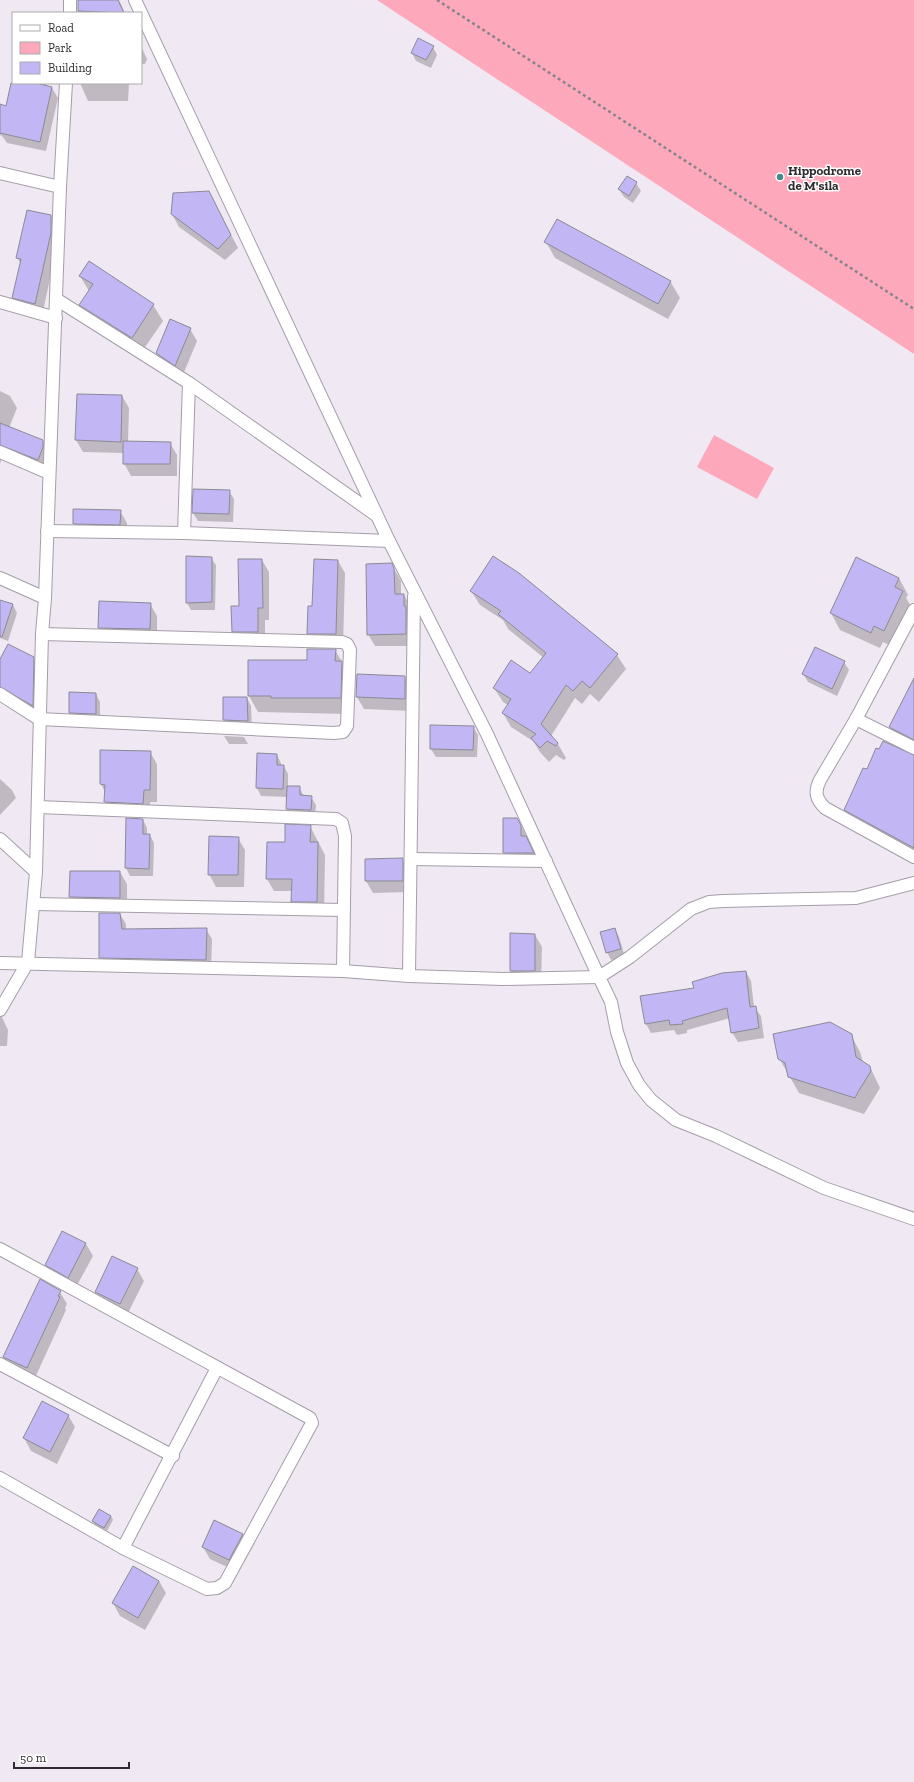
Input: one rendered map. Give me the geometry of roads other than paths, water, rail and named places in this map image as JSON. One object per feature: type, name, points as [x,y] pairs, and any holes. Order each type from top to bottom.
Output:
[{"type":"street","points":[[70,0],[70,12]]},
{"type":"street","points":[[135,0],[141,12]]},
{"type":"street","points":[[142,15],[377,516],[414,593],[487,734],[599,977],[612,1002],[621,1045],[639,1085],[651,1100],[676,1120],[716,1136],[824,1188],[914,1219]]},
{"type":"street","points":[[0,1010],[28,962],[34,904],[42,634],[45,598],[60,187],[66,84]]},
{"type":"street","points":[[0,173],[60,187]]},
{"type":"street","points":[[56,300],[189,382],[377,516]]},
{"type":"street","points":[[0,302],[56,318]]},
{"type":"street","points":[[184,533],[189,382]]},
{"type":"street","points":[[0,452],[49,473]]},
{"type":"street","points":[[47,531],[184,533],[389,541]]},
{"type":"street","points":[[0,578],[45,598]]},
{"type":"street","points":[[409,976],[412,859],[414,593]]},
{"type":"street","points":[[914,610],[856,719],[816,788],[816,794],[825,808],[914,857]]},
{"type":"street","points":[[0,694],[39,719],[340,733],[346,729],[348,724],[350,650],[347,644],[342,642],[42,634]]},
{"type":"street","points":[[856,719],[914,748]]},
{"type":"street","points":[[38,807],[336,819],[342,823],[346,836],[343,910],[343,971]]},
{"type":"street","points":[[0,838],[36,872]]},
{"type":"street","points":[[412,859],[546,861]]},
{"type":"street","points":[[0,962],[343,971],[409,976],[504,979],[599,977],[630,958],[698,905],[723,901],[856,898],[914,883]]},
{"type":"street","points":[[34,904],[343,910]]},
{"type":"street","points":[[0,1249],[310,1418],[311,1426],[225,1583],[217,1588],[207,1590],[124,1548],[0,1478]]},
{"type":"street","points":[[0,1364],[172,1456]]},
{"type":"street","points":[[124,1548],[217,1368]]},
{"type":"place","name":"Hippodrome de M'sila","points":[[780,177]]}]
